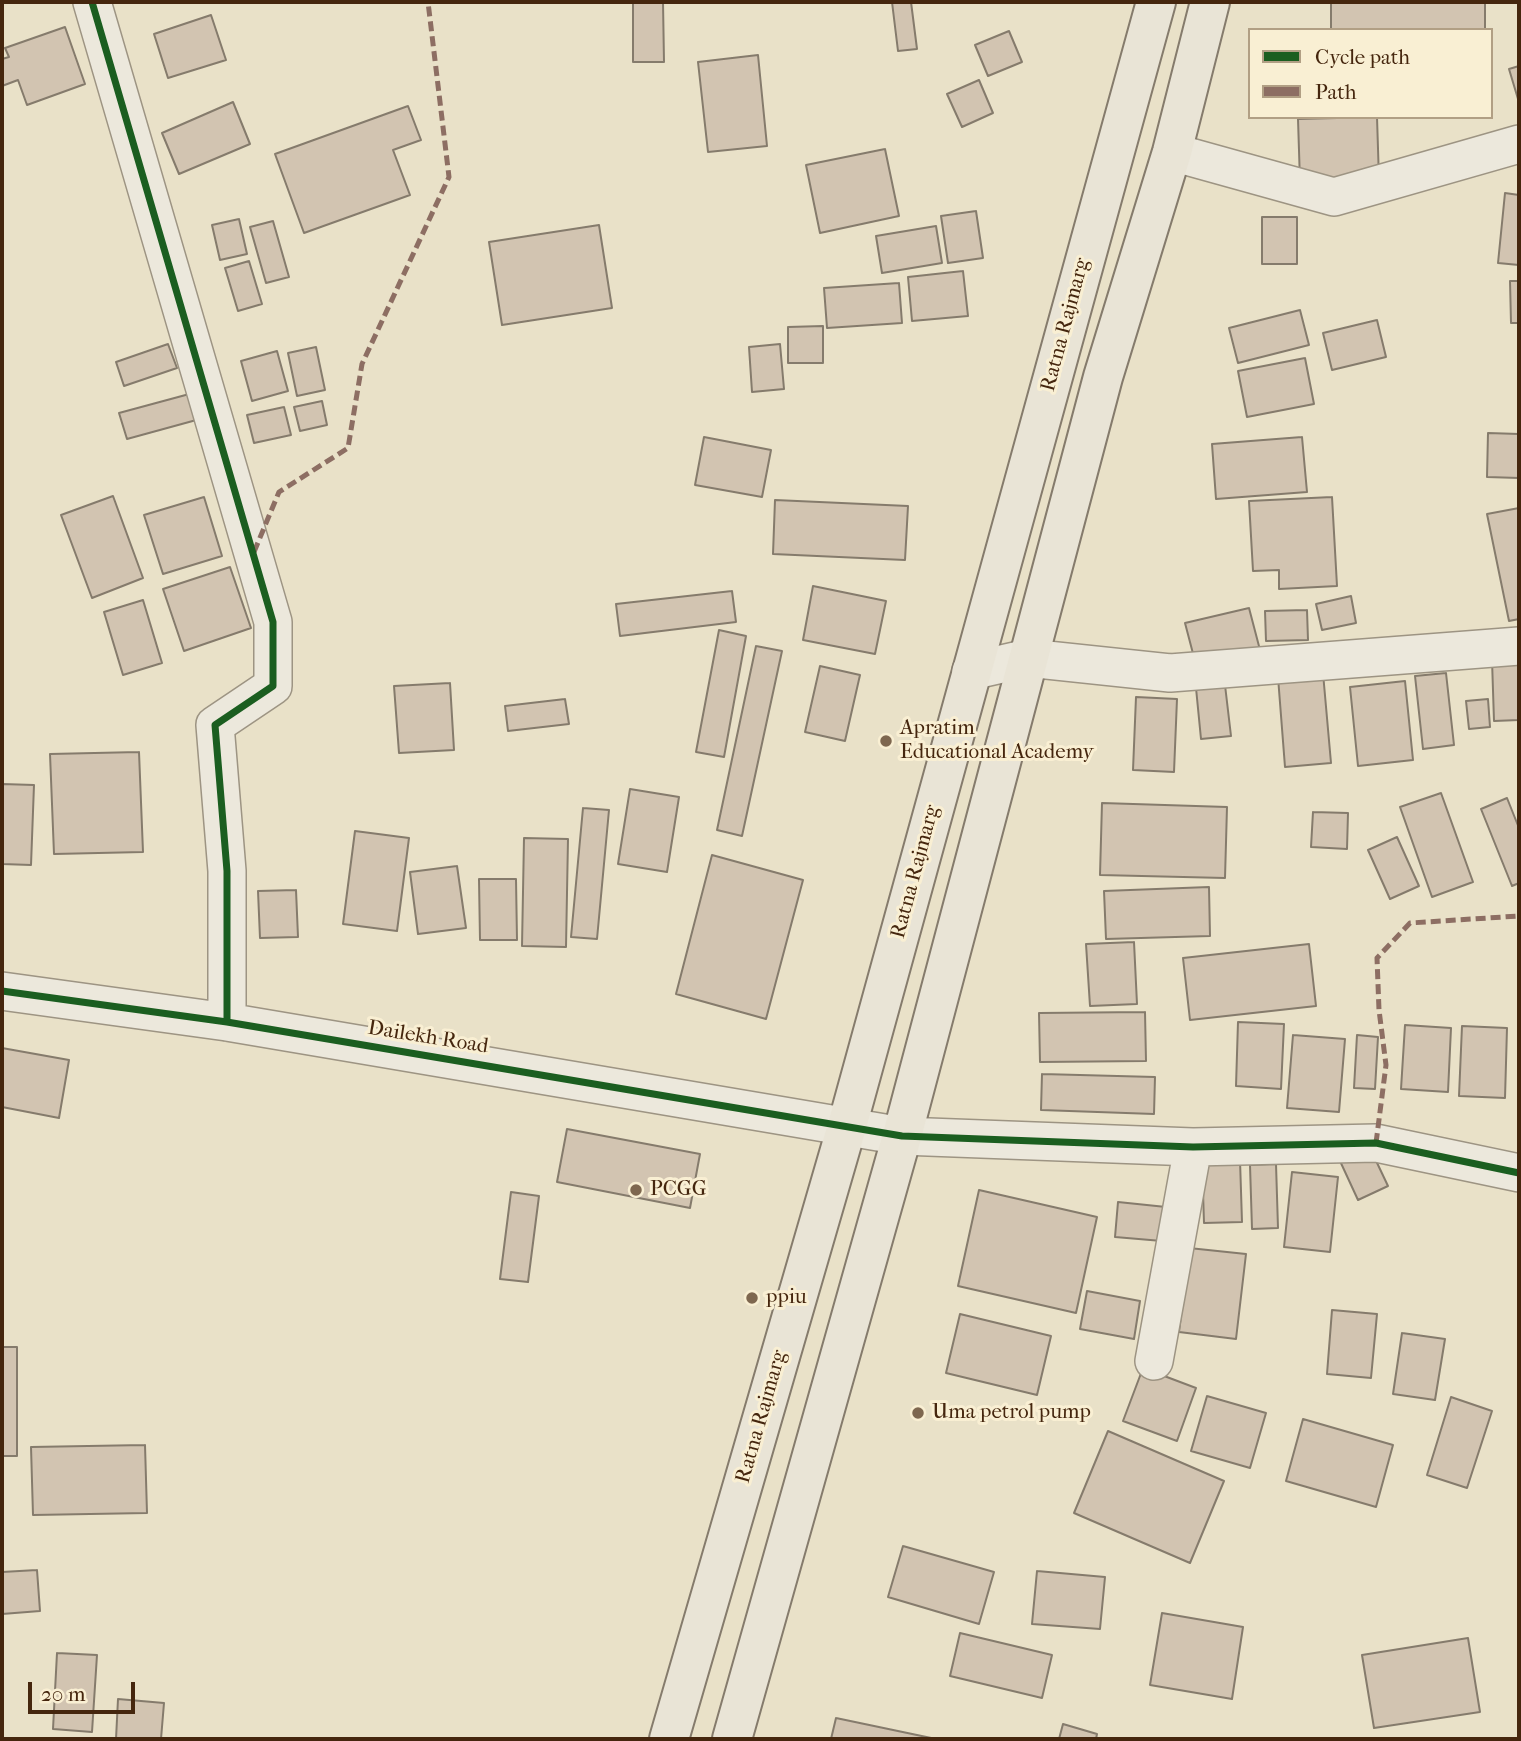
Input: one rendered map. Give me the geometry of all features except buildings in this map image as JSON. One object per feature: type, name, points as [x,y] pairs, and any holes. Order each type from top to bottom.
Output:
[{"type":"main road","name":"Ratna Rajmarg","points":[[669,1739],[847,1126],[1156,2]]},
{"type":"main road","points":[[732,1739],[902,1136],[1103,377],[1171,152],[1210,2]]},
{"type":"street","points":[[92,2],[273,622],[273,686],[215,725],[227,872],[227,1022]]},
{"type":"street","points":[[1171,152],[1334,197],[1519,144]]},
{"type":"street","points":[[971,671],[1028,658],[1170,673],[1519,646]]},
{"type":"street","name":"Dailekh Road","points":[[2,991],[227,1022],[902,1136],[1193,1147],[1376,1143],[1519,1172]]},
{"type":"street","points":[[1154,1361],[1193,1147]]},
{"type":"marked path","points":[[254,552],[279,492],[348,448],[362,364],[449,177],[428,2]]},
{"type":"marked path","points":[[1376,1143],[1386,1065],[1379,1010],[1377,958],[1410,923],[1519,916]]},
{"type":"cycle path","points":[[92,2],[273,622],[273,686],[215,725],[227,871],[227,1022]]},
{"type":"cycle path","points":[[2,991],[227,1022],[902,1136],[1193,1147],[1376,1143],[1519,1173]]},
{"type":"place","name":"Apratim Educational Academy","points":[[886,741]]},
{"type":"place","name":"PCGG","points":[[636,1190]]},
{"type":"place","name":"ppiu","points":[[752,1298]]},
{"type":"place","name":"Uma petrol pump","points":[[918,1413]]}]
